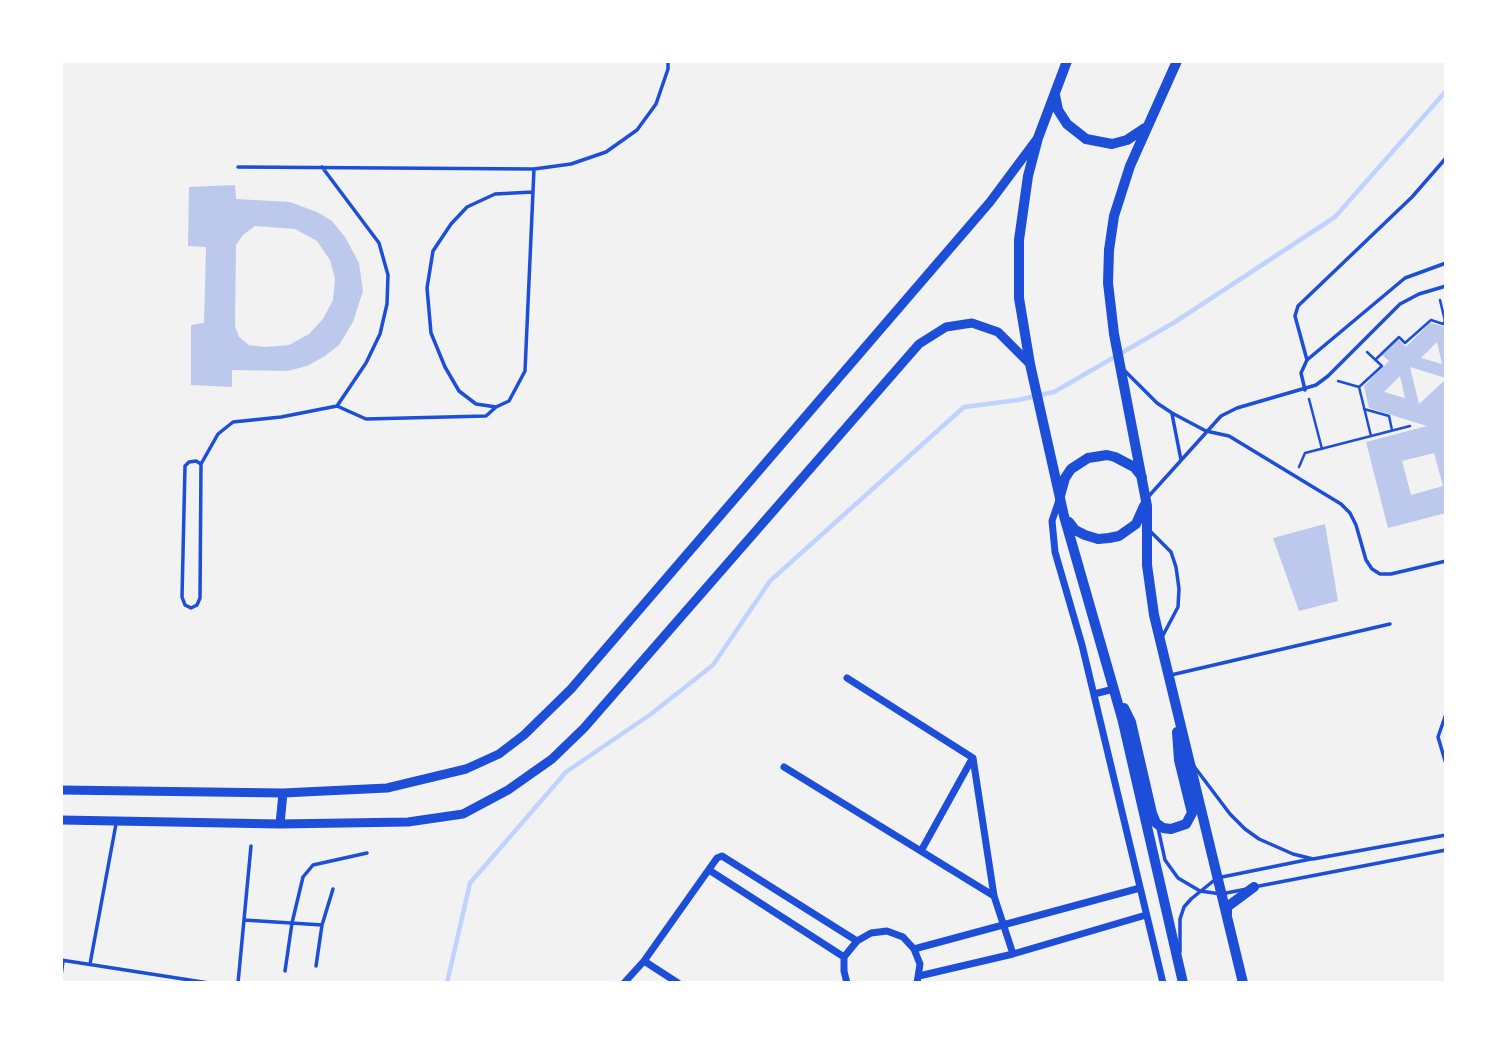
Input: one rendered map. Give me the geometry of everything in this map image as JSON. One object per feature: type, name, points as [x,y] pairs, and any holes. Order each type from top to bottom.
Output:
[{"type":"main road","points":[[1066,61],[1038,138],[1026,187],[1018,268],[1019,298],[1030,363],[1064,516],[1114,689],[1182,980]]},
{"type":"main road","points":[[1177,61],[1145,128],[1114,216],[1108,283],[1114,334],[1146,499],[1147,565],[1160,641],[1243,983]]},
{"type":"main road","points":[[1054,94],[1058,110],[1067,124],[1086,139],[1112,144],[1127,140],[1145,128]]},
{"type":"main road","points":[[1060,497],[1065,478],[1071,469],[1088,458],[1107,455],[1115,457],[1134,467],[1142,477]]},
{"type":"main road","points":[[1064,516],[1075,530],[1084,536],[1098,539],[1119,536],[1136,524],[1146,499]]},
{"type":"main road","points":[[1114,689],[1131,722],[1156,823],[1163,828],[1179,828],[1186,824],[1192,813],[1179,760],[1175,703]]},
{"type":"main road","points":[[1228,921],[1227,907],[1254,887]]},
{"type":"street","points":[[61,790],[282,793],[387,788],[466,769],[499,754],[524,735],[571,689],[990,202],[1038,138]]},
{"type":"street","points":[[61,820],[280,824],[408,822],[463,814],[508,790],[552,759],[584,728],[919,344],[946,327],[972,323],[998,332],[1030,363]]},
{"type":"street","points":[[1060,497],[1052,521],[1055,552],[1094,694],[1163,983]]},
{"type":"street","points":[[847,678],[973,758],[994,896],[1013,954]]},
{"type":"street","points":[[1094,694],[1114,689]]},
{"type":"street","points":[[921,851],[973,758]]},
{"type":"street","points":[[784,767],[994,896]]},
{"type":"street","points":[[280,824],[282,793]]},
{"type":"street","points":[[624,983],[644,961],[717,858],[726,857],[857,941]]},
{"type":"street","points":[[709,870],[844,957]]},
{"type":"street","points":[[914,948],[1140,888]]},
{"type":"street","points":[[847,983],[844,957],[857,941],[871,933],[887,931],[903,937],[914,948],[920,964],[919,981],[1146,915]]},
{"type":"street","points":[[644,961],[678,983]]},
{"type":"lane","points":[[238,167],[534,169],[571,164],[606,152],[636,130],[656,104],[668,69],[668,61]]},
{"type":"lane","points":[[1307,360],[1295,316],[1298,306],[1412,197],[1446,158]]},
{"type":"lane","points":[[323,167],[379,243],[388,275],[387,304],[380,334],[366,363],[337,407]]},
{"type":"lane","points":[[201,464],[196,461],[185,466],[182,597],[185,605],[191,608],[197,605],[200,598],[201,464],[218,434],[233,422],[337,407],[366,419],[486,416],[509,401],[525,371],[534,169]]},
{"type":"lane","points":[[496,407],[476,404],[459,391],[445,367],[431,333],[428,288],[433,251],[467,207],[495,194],[533,192]]},
{"type":"lane","points":[[1305,390],[1301,373],[1307,360],[1405,278],[1446,263]]},
{"type":"lane","points":[[1146,499],[1221,416],[1237,408],[1305,390],[1328,376],[1400,304],[1419,294],[1446,286]]},
{"type":"lane","points":[[1120,363],[1157,403],[1172,413],[1206,431],[1229,436],[1341,504],[1356,525],[1366,560],[1372,569],[1380,574],[1391,575],[1446,561]]},
{"type":"lane","points":[[1172,413],[1181,460]]},
{"type":"lane","points":[[1147,527],[1171,552],[1179,589],[1178,607],[1160,641]]},
{"type":"lane","points":[[1169,676],[1390,624]]},
{"type":"lane","points":[[1446,714],[1438,737],[1446,764]]},
{"type":"lane","points":[[1188,758],[1223,805],[1245,829],[1272,846],[1313,859]]},
{"type":"lane","points":[[90,964],[117,822]]},
{"type":"lane","points":[[1156,823],[1165,860],[1171,871],[1200,891],[1221,894],[1446,850]]},
{"type":"lane","points":[[1182,980],[1180,919],[1184,907],[1217,878],[1446,835]]},
{"type":"lane","points":[[238,983],[251,846]]},
{"type":"lane","points":[[285,971],[292,923],[303,877],[313,865],[368,853]]},
{"type":"lane","points":[[316,966],[333,889]]},
{"type":"lane","points":[[244,920],[323,925]]},
{"type":"lane","points":[[61,976],[62,960],[209,983]]},
{"type":"path","points":[[1375,360],[1399,337],[1405,343],[1431,320],[1443,324],[1445,321],[1440,300]]},
{"type":"path","points":[[1359,387],[1381,366],[1367,352]]},
{"type":"path","points":[[1338,381],[1359,387]]},
{"type":"path","points":[[1359,387],[1371,436]]},
{"type":"path","points":[[1309,399],[1322,449]]},
{"type":"path","points":[[1364,409],[1389,416],[1392,430]]},
{"type":"path","points":[[1299,467],[1305,453],[1410,426]]},
{"type":"building","points":[[235,185],[236,199],[290,202],[332,221],[345,237],[359,263],[363,291],[353,322],[339,345],[307,366],[287,371],[232,370],[232,387],[191,385],[191,325],[204,323],[206,247],[188,246],[189,187]],"holes":[[[255,226],[295,229],[317,241],[330,260],[335,278],[333,300],[323,319],[309,334],[289,345],[249,345],[239,337],[235,326],[236,245],[243,235]]]},
{"type":"building","points":[[1430,323],[1446,327],[1446,378],[1410,367],[1419,404],[1446,379],[1446,513],[1388,528],[1366,442],[1427,426],[1369,408],[1364,386],[1389,361],[1382,355],[1398,339],[1406,347]],"holes":[[[1437,342],[1442,364],[1421,358]],[[1400,376],[1405,398],[1384,392]],[[1434,453],[1443,486],[1411,495],[1402,461]]]},
{"type":"building","points":[[1325,524],[1338,601],[1299,611],[1273,538]]},
{"type":"waterway","points":[[447,983],[470,883],[566,772],[651,714],[713,665],[770,581],[964,407],[1054,392],[1175,322],[1335,217],[1446,91]]}]
